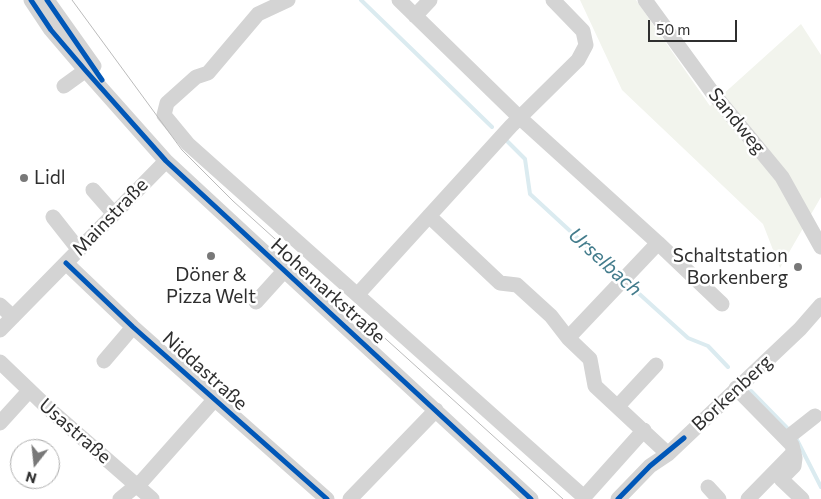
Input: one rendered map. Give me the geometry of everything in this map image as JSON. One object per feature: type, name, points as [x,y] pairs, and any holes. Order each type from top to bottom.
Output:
[{"type":"street","name":"Hohemarkstraße","points":[[31,0],[52,30],[89,68]]},
{"type":"street","name":"Hohemarkstraße","points":[[47,0],[89,68],[166,161],[531,499]]},
{"type":"street","points":[[288,0],[258,14],[208,73],[196,77],[168,103],[164,115],[188,144],[584,497],[644,430]]},
{"type":"street","points":[[399,0],[519,117],[658,243],[722,304]]},
{"type":"street","points":[[415,16],[430,0]]},
{"type":"street","points":[[358,294],[519,117],[578,60],[586,45],[583,32],[553,0]]},
{"type":"street","name":"Sandweg","points":[[645,0],[712,92],[782,177],[821,247]]},
{"type":"street","points":[[64,86],[89,68]]},
{"type":"street","name":"Mainstraße","points":[[0,330],[166,161]]},
{"type":"street","points":[[93,190],[114,214]]},
{"type":"street","points":[[53,216],[79,250]]},
{"type":"street","points":[[429,216],[500,283],[517,285],[551,316],[568,338],[590,359],[595,386],[668,454]]},
{"type":"street","points":[[568,338],[658,243]]},
{"type":"street","name":"Niddastraße","points":[[66,264],[327,499]]},
{"type":"street","points":[[262,302],[287,274]]},
{"type":"street","points":[[0,304],[13,317]]},
{"type":"street","name":"Borkenberg","points":[[618,499],[650,466],[668,454],[800,329],[821,304]]},
{"type":"street","points":[[104,361],[133,326]]},
{"type":"street","name":"Usastraße","points":[[0,362],[152,499]]},
{"type":"street","points":[[618,406],[656,365]]},
{"type":"street","points":[[736,388],[787,438],[794,452],[794,466],[781,479],[802,499]]},
{"type":"street","points":[[0,423],[29,390]]},
{"type":"street","points":[[120,499],[129,489],[136,486],[215,399]]},
{"type":"street","points":[[350,499],[436,410]]},
{"type":"street","points":[[787,438],[815,416]]},
{"type":"street","points":[[748,499],[794,452]]},
{"type":"street","points":[[708,488],[719,499]]},
{"type":"shaded area","points":[[580,0],[636,0],[710,106],[801,24],[821,55],[821,197],[780,268],[763,224],[622,90]]},
{"type":"waterway","name":"Urselbach","points":[[361,0],[492,127]]},
{"type":"waterway","name":"Urselbach","points":[[506,140],[525,159],[530,194],[620,277]]},
{"type":"waterway","name":"Urselbach","points":[[625,281],[688,338],[708,346],[728,367]]},
{"type":"waterway","name":"Urselbach","points":[[751,391],[790,431]]},
{"type":"waterway","name":"Urselbach","points":[[796,438],[821,487]]},
{"type":"tram line","points":[[72,0],[182,150],[233,201],[563,499]]},
{"type":"cycle path","points":[[31,0],[51,30],[166,161],[531,499]]},
{"type":"cycle path","points":[[47,0],[102,80]]},
{"type":"cycle path","points":[[66,263],[133,327],[327,499]]},
{"type":"cycle path","points":[[618,499],[650,466],[684,438]]},
{"type":"place","name":"Lidl","points":[[24,178]]},
{"type":"place","name":"Döner & Pizza Welt","points":[[211,256]]},
{"type":"place","name":"Schaltstation Borkenberg","points":[[798,267]]}]
